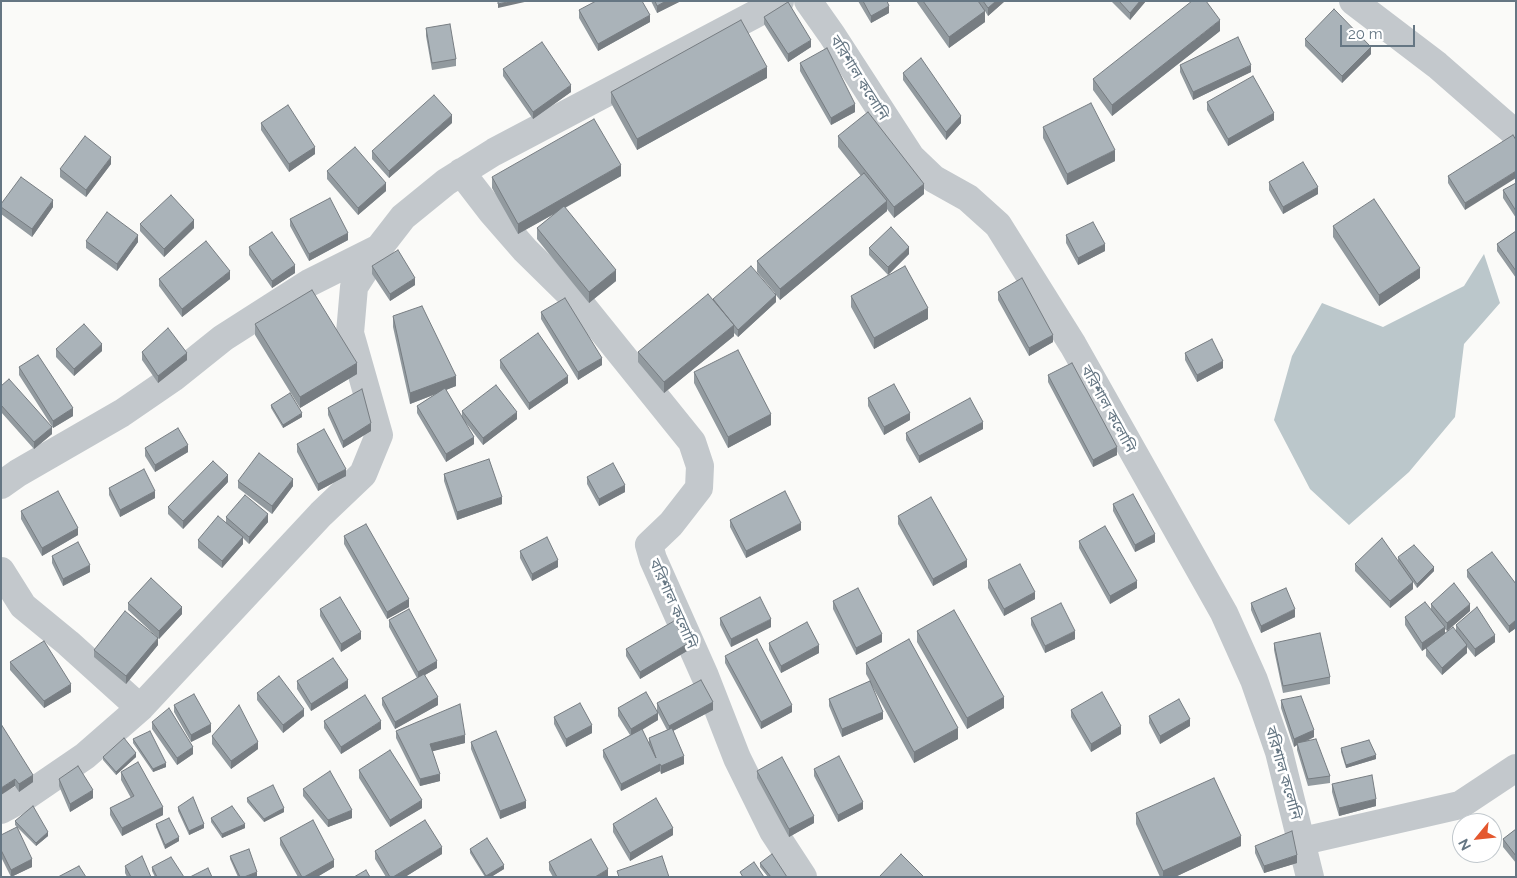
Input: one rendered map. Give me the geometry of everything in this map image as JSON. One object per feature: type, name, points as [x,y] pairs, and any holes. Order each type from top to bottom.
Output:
[{"type":"street","points":[[1,810],[25,797],[85,756],[140,708],[321,514],[363,474],[379,435],[350,333],[354,288],[378,248],[403,217],[461,172],[494,152],[780,1]]},
{"type":"street","name":"বরিশাল কলোনি","points":[[808,1],[911,157],[934,179],[968,198],[998,225],[1073,345],[1224,613],[1254,680],[1279,752],[1303,842],[1310,877]]},
{"type":"street","points":[[1353,1],[1437,65],[1516,134]]},
{"type":"street","name":"বরিশাল কলোনি","points":[[461,172],[491,211],[525,250],[584,308],[692,442],[700,466],[699,488],[671,524],[649,545],[653,560],[705,676],[737,758],[773,831],[803,877]]},
{"type":"street","points":[[1,485],[18,473],[122,413],[173,378],[223,338],[308,283],[378,248]]},
{"type":"street","points":[[1,571],[23,606],[68,643],[140,708]]},
{"type":"street","points":[[1303,842],[1460,805],[1516,768]]},
{"type":"shaded area","points":[[1484,254],[1500,303],[1464,344],[1455,417],[1409,472],[1349,525],[1310,489],[1274,420],[1292,356],[1322,303],[1383,327],[1464,286]]},
{"type":"building","points":[[498,1],[512,1],[498,4]]},
{"type":"building","points":[[596,1],[642,1],[650,15],[598,44],[579,10]]},
{"type":"building","points":[[655,1],[666,1],[657,6]]},
{"type":"building","points":[[863,1],[887,1],[889,6],[871,16]]},
{"type":"building","points":[[923,1],[978,1],[985,11],[949,37]]},
{"type":"building","points":[[983,1],[996,1],[988,8]]},
{"type":"building","points":[[1119,1],[1140,1],[1130,13]]},
{"type":"building","points":[[1192,1],[1206,1],[1220,20],[1112,105],[1093,79]]},
{"type":"building","points":[[788,2],[811,40],[788,54],[764,17]]},
{"type":"building","points":[[1334,9],[1371,47],[1342,76],[1305,39]]},
{"type":"building","points":[[741,20],[767,67],[637,139],[611,92]]},
{"type":"building","points":[[450,24],[456,59],[432,63],[426,28]]},
{"type":"building","points":[[1238,37],[1251,65],[1193,92],[1180,65]]},
{"type":"building","points":[[542,42],[571,85],[533,112],[503,69]]},
{"type":"building","points":[[827,48],[855,104],[831,118],[800,63]]},
{"type":"building","points":[[921,58],[961,116],[946,132],[903,73]]},
{"type":"building","points":[[1253,76],[1274,113],[1228,139],[1207,102]]},
{"type":"building","points":[[434,95],[452,115],[389,171],[372,151]]},
{"type":"building","points":[[1091,103],[1115,150],[1067,174],[1043,127]]},
{"type":"building","points":[[288,105],[315,147],[289,164],[261,123]]},
{"type":"building","points":[[868,112],[924,184],[894,207],[838,136]]},
{"type":"building","points":[[594,119],[621,165],[518,224],[492,177]]},
{"type":"building","points":[[1513,135],[1516,140],[1516,171],[1465,203],[1448,176]]},
{"type":"building","points":[[85,136],[111,157],[86,190],[60,169]]},
{"type":"building","points":[[355,147],[386,183],[358,208],[327,171]]},
{"type":"building","points":[[1303,162],[1318,187],[1283,207],[1269,182]]},
{"type":"building","points":[[864,173],[887,201],[780,289],[757,261]]},
{"type":"building","points":[[21,177],[53,200],[32,229],[1,207],[1,204]]},
{"type":"building","points":[[1516,183],[1516,211],[1503,190]]},
{"type":"building","points":[[171,195],[194,220],[164,249],[140,224]]},
{"type":"building","points":[[330,198],[348,233],[309,254],[290,219]]},
{"type":"building","points":[[1374,199],[1420,268],[1379,295],[1333,226]]},
{"type":"building","points":[[564,206],[616,270],[589,292],[537,228]]},
{"type":"building","points":[[107,212],[138,235],[117,264],[86,241]]},
{"type":"building","points":[[1093,222],[1105,244],[1078,258],[1066,235]]},
{"type":"building","points":[[891,227],[909,247],[888,267],[869,248]]},
{"type":"building","points":[[1516,231],[1516,271],[1497,244]]},
{"type":"building","points":[[272,232],[295,265],[272,281],[249,247]]},
{"type":"building","points":[[206,241],[230,271],[182,309],[159,279]]},
{"type":"building","points":[[398,250],[415,278],[390,294],[372,266]]},
{"type":"building","points":[[751,266],[776,295],[738,330],[713,299]]},
{"type":"building","points":[[905,266],[928,308],[874,338],[851,296]]},
{"type":"building","points":[[1022,278],[1053,335],[1029,348],[998,292]]},
{"type":"building","points":[[312,290],[357,363],[300,397],[255,324]]},
{"type":"building","points":[[708,294],[734,325],[664,382],[638,352]]},
{"type":"building","points":[[565,298],[602,358],[578,372],[541,312]]},
{"type":"building","points":[[422,306],[456,376],[410,393],[393,316]]},
{"type":"building","points":[[84,324],[102,344],[74,369],[56,349]]},
{"type":"building","points":[[168,328],[187,353],[158,376],[142,352]]},
{"type":"building","points":[[538,333],[568,376],[529,403],[500,360]]},
{"type":"building","points":[[1212,339],[1223,361],[1197,375],[1185,353]]},
{"type":"building","points":[[738,350],[771,414],[728,437],[694,372]]},
{"type":"building","points":[[38,355],[73,408],[53,421],[19,367]]},
{"type":"building","points":[[1072,363],[1117,447],[1093,460],[1048,375]]},
{"type":"building","points":[[9,379],[52,427],[34,442],[1,405],[1,386]]},
{"type":"building","points":[[894,384],[910,413],[884,427],[868,398]]},
{"type":"building","points":[[496,385],[517,412],[483,438],[462,411]]},
{"type":"building","points":[[445,388],[474,437],[446,454],[417,406]]},
{"type":"building","points":[[362,389],[371,423],[343,441],[328,408]]},
{"type":"building","points":[[290,393],[302,413],[283,425],[271,405]]},
{"type":"building","points":[[970,398],[983,422],[919,456],[906,433]]},
{"type":"building","points":[[178,428],[188,445],[155,465],[145,448]]},
{"type":"building","points":[[324,429],[346,469],[318,484],[297,444]]},
{"type":"building","points":[[259,453],[293,479],[272,506],[238,481]]},
{"type":"building","points":[[489,459],[502,497],[457,512],[444,474]]},
{"type":"building","points":[[213,461],[228,475],[183,521],[168,507]]},
{"type":"building","points":[[613,463],[625,485],[599,499],[587,477]]},
{"type":"building","points":[[144,469],[155,491],[120,510],[109,488]]},
{"type":"building","points":[[58,491],[78,528],[42,548],[21,511]]},
{"type":"building","points":[[785,491],[801,523],[746,551],[730,520]]},
{"type":"building","points":[[1133,494],[1155,534],[1135,545],[1113,504]]},
{"type":"building","points":[[245,495],[268,514],[249,537],[226,517]]},
{"type":"building","points":[[931,497],[967,560],[933,579],[898,516]]},
{"type":"building","points":[[218,516],[243,537],[222,561],[198,540]]},
{"type":"building","points":[[366,524],[409,599],[387,612],[344,536]]},
{"type":"building","points":[[1105,526],[1137,581],[1110,596],[1079,541]]},
{"type":"building","points":[[547,537],[558,560],[532,574],[520,551]]},
{"type":"building","points":[[1382,538],[1413,582],[1390,601],[1355,564]]},
{"type":"building","points":[[78,542],[90,565],[63,579],[52,556]]},
{"type":"building","points":[[1414,545],[1434,567],[1417,584],[1398,557]]},
{"type":"building","points":[[1492,552],[1516,584],[1516,620],[1509,626],[1467,570]]},
{"type":"building","points":[[1020,564],[1035,592],[1004,609],[988,580]]},
{"type":"building","points":[[151,578],[182,607],[159,631],[128,603]]},
{"type":"building","points":[[1454,583],[1470,604],[1447,623],[1431,604]]},
{"type":"building","points":[[858,588],[882,634],[856,648],[833,601]]},
{"type":"building","points":[[1286,588],[1295,609],[1261,626],[1251,603]]},
{"type":"building","points":[[340,597],[361,632],[341,644],[320,609]]},
{"type":"building","points":[[760,597],[771,619],[731,639],[720,618]]},
{"type":"building","points":[[1425,602],[1445,627],[1422,643],[1405,617]]},
{"type":"building","points":[[1061,603],[1075,631],[1045,646],[1031,618]]},
{"type":"building","points":[[1477,607],[1495,635],[1475,649],[1456,625]]},
{"type":"building","points":[[409,609],[437,661],[418,672],[389,620]]},
{"type":"building","points":[[954,610],[1004,697],[967,718],[917,631]]},
{"type":"building","points":[[125,611],[158,638],[126,676],[94,650]]},
{"type":"building","points":[[674,621],[687,644],[640,672],[626,649]]},
{"type":"building","points":[[807,622],[819,645],[781,666],[769,643]]},
{"type":"building","points":[[1453,627],[1467,645],[1442,668],[1426,648]]},
{"type":"building","points":[[1320,633],[1330,677],[1283,686],[1274,643]]},
{"type":"building","points":[[757,639],[792,705],[761,722],[725,656]]},
{"type":"building","points":[[909,639],[958,728],[914,752],[866,663]]},
{"type":"building","points":[[44,641],[71,684],[44,701],[10,662]]},
{"type":"building","points":[[333,658],[348,680],[311,704],[297,681]]},
{"type":"building","points":[[424,674],[438,697],[395,722],[382,698]]},
{"type":"building","points":[[279,676],[304,709],[283,725],[257,693]]},
{"type":"building","points":[[701,680],[713,702],[669,726],[657,703]]},
{"type":"building","points":[[870,681],[883,712],[842,729],[829,699]]},
{"type":"building","points":[[646,692],[658,713],[631,729],[618,708]]},
{"type":"building","points":[[1102,692],[1121,726],[1091,744],[1071,710]]},
{"type":"building","points":[[194,694],[211,724],[191,735],[174,705]]},
{"type":"building","points":[[365,695],[381,721],[341,747],[324,721]]},
{"type":"building","points":[[1301,696],[1314,730],[1294,739],[1281,700]]},
{"type":"building","points":[[1179,699],[1190,719],[1160,736],[1149,716]]},
{"type":"building","points":[[580,703],[592,725],[566,739],[554,717]]},
{"type":"building","points":[[460,704],[465,735],[430,744],[440,774],[420,779],[396,731]]},
{"type":"building","points":[[239,705],[258,742],[231,761],[212,736]]},
{"type":"building","points":[[169,708],[193,747],[177,758],[152,722]]},
{"type":"building","points":[[1,724],[33,775],[19,784],[15,779],[1,788]]},
{"type":"building","points":[[672,728],[684,756],[661,766],[660,764],[621,784],[603,750],[642,729],[656,758],[649,738]]},
{"type":"building","points":[[150,731],[166,763],[153,769],[133,739]]},
{"type":"building","points":[[496,731],[526,801],[500,811],[471,742]]},
{"type":"building","points":[[124,738],[136,753],[116,772],[103,757]]},
{"type":"building","points":[[1316,739],[1330,776],[1308,779],[1297,743]]},
{"type":"building","points":[[1369,740],[1376,755],[1346,765],[1341,748]]},
{"type":"building","points":[[390,750],[422,800],[390,820],[359,770]]},
{"type":"building","points":[[839,756],[863,802],[838,815],[814,769]]},
{"type":"building","points":[[782,757],[814,816],[789,829],[757,771]]},
{"type":"building","points":[[138,762],[163,807],[122,828],[110,808],[134,796],[121,772]]},
{"type":"building","points":[[78,766],[93,790],[70,804],[59,779]]},
{"type":"building","points":[[330,771],[352,810],[328,820],[303,789]]},
{"type":"building","points":[[1372,775],[1376,799],[1339,808],[1332,784]]},
{"type":"building","points":[[1214,778],[1241,836],[1163,871],[1136,813]]},
{"type":"building","points":[[273,785],[284,808],[264,819],[247,798]]},
{"type":"building","points":[[193,797],[204,824],[189,831],[178,807]]},
{"type":"building","points":[[656,798],[673,828],[630,853],[613,824]]},
{"type":"building","points":[[33,806],[48,832],[36,843],[15,821]]},
{"type":"building","points":[[232,806],[245,824],[222,834],[211,818]]},
{"type":"building","points":[[169,818],[179,837],[165,845],[156,824]]},
{"type":"building","points":[[313,820],[334,860],[302,877],[280,838]]},
{"type":"building","points":[[425,820],[442,847],[390,877],[375,851]]},
{"type":"building","points":[[17,827],[32,859],[11,870],[1,850],[1,835]]},
{"type":"building","points":[[1516,829],[1516,856],[1503,839]]},
{"type":"building","points":[[1292,831],[1297,855],[1264,866],[1255,846]]},
{"type":"building","points":[[487,838],[504,865],[486,876],[470,849]]},
{"type":"building","points":[[591,839],[608,869],[595,877],[557,877],[549,862]]},
{"type":"building","points":[[249,849],[257,872],[240,877],[230,856]]},
{"type":"building","points":[[772,854],[787,877],[771,877],[760,863]]},
{"type":"building","points":[[901,854],[923,876],[879,877]]},
{"type":"building","points":[[142,856],[151,877],[131,877],[125,866]]},
{"type":"building","points":[[662,856],[669,877],[619,877],[617,871]]},
{"type":"building","points":[[171,857],[184,877],[157,877],[152,867]]},
{"type":"building","points":[[754,862],[764,877],[743,877],[740,872]]},
{"type":"building","points":[[79,866],[86,877],[58,877]]},
{"type":"building","points":[[208,868],[212,877],[190,877]]},
{"type":"building","points":[[366,870],[370,877],[354,877]]}]
